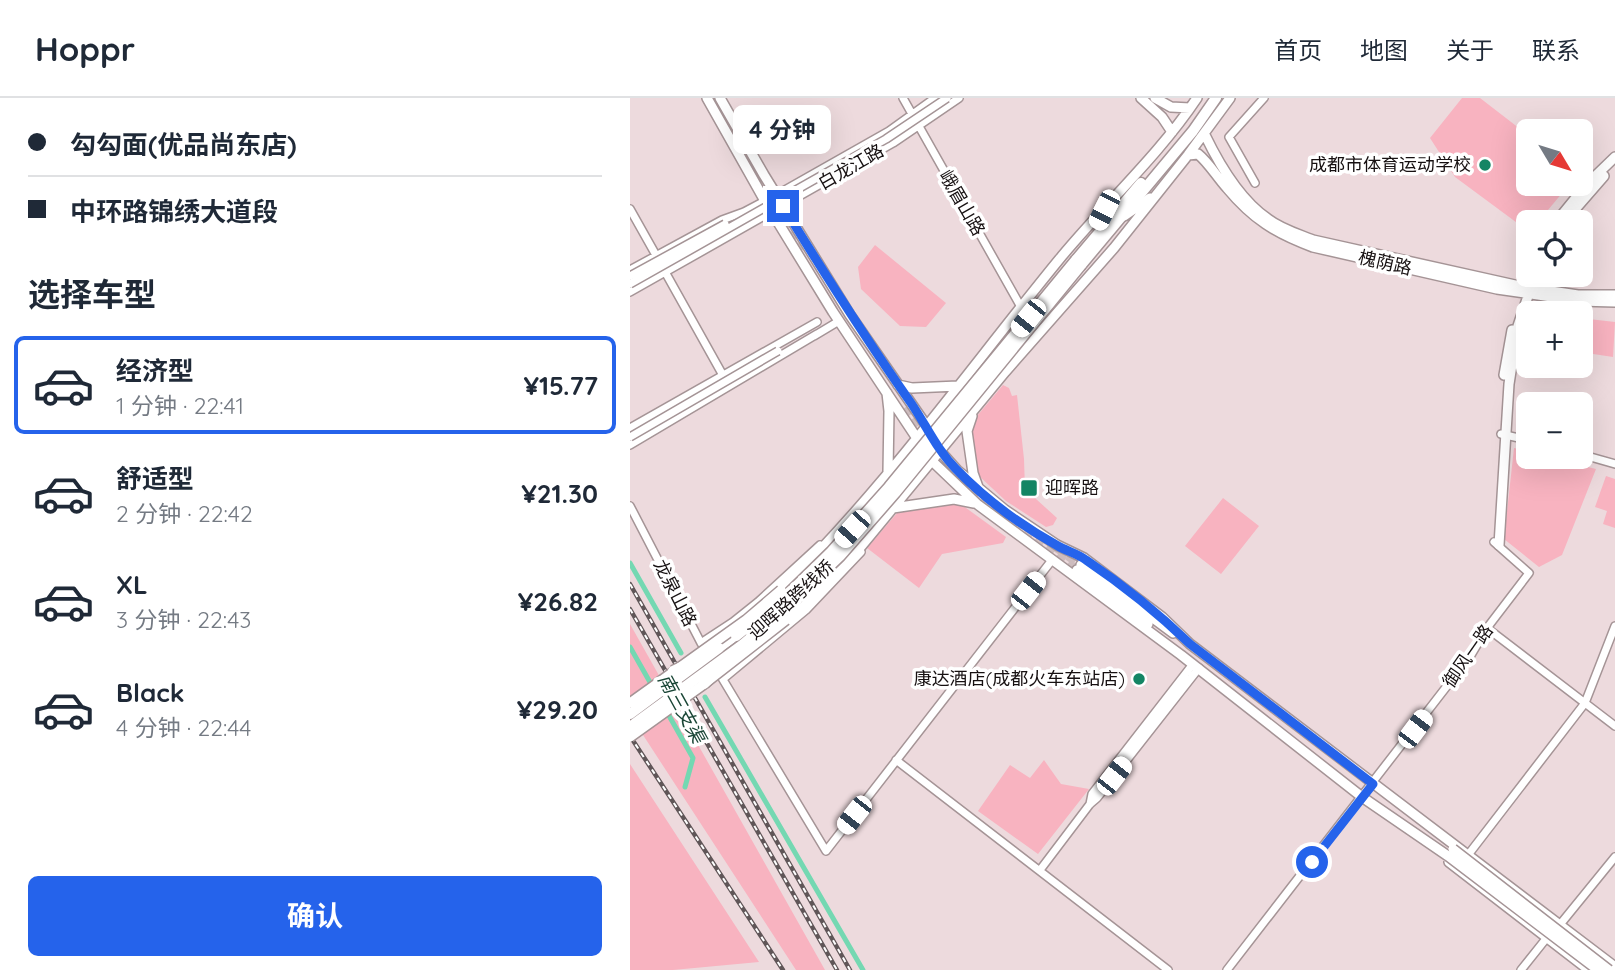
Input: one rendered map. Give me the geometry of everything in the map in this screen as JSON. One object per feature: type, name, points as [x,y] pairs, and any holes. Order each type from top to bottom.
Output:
[{"type":"highway","points":[[1079,260],[1209,98]]},
{"type":"highway","points":[[1079,260],[1120,219],[1193,131],[1216,98]]},
{"type":"highway","name":"迎晖路跨线桥","points":[[739,640],[787,607],[855,539],[1079,260]]},
{"type":"highway","points":[[704,684],[770,601]]},
{"type":"highway","points":[[673,671],[786,620]]},
{"type":"highway","points":[[630,727],[739,640]]},
{"type":"highway","points":[[630,714],[719,648]]},
{"type":"main road","points":[[707,98],[772,213],[833,312],[932,461],[977,504],[1196,666],[1589,970]]},
{"type":"main road","points":[[720,98],[850,315],[926,425],[940,451],[957,470],[1005,510],[1057,545],[1084,558],[1162,617],[1190,644]]},
{"type":"main road","points":[[1141,98],[1162,117],[1172,132]]},
{"type":"main road","points":[[1155,98],[1171,107],[1191,108]]},
{"type":"main road","points":[[630,703],[770,601],[840,529],[1064,253],[1172,132],[1197,98]]},
{"type":"main road","points":[[630,737],[786,620],[859,549],[1005,372],[1160,191],[1205,135],[1230,98]]},
{"type":"main road","name":"槐荫路","points":[[1205,135],[1212,150],[1251,205],[1266,219],[1291,232],[1313,240],[1526,291],[1615,295]]},
{"type":"main road","name":"槐荫路","points":[[1188,156],[1198,154],[1247,210],[1272,230],[1313,247],[1577,301],[1615,302]]},
{"type":"main road","points":[[1566,210],[1587,184],[1615,157]]},
{"type":"main road","points":[[1574,210],[1615,164]]},
{"type":"main road","points":[[1120,219],[1160,191]]},
{"type":"main road","points":[[1079,260],[1104,210]]},
{"type":"main road","name":"御风一路","points":[[1496,544],[1507,351],[1527,287]]},
{"type":"main road","name":"御风一路","points":[[1526,291],[1528,287]]},
{"type":"main road","points":[[898,385],[912,388],[958,386]]},
{"type":"main road","points":[[886,392],[889,411],[888,472]]},
{"type":"main road","points":[[974,409],[967,431],[979,489]]},
{"type":"main road","points":[[893,508],[954,499],[977,504]]},
{"type":"main road","points":[[1181,655],[1154,629],[1079,568],[1190,644],[1615,967]]},
{"type":"main road","points":[[1417,816],[1451,853],[1598,970]]},
{"type":"main road","points":[[1410,830],[1451,853],[1609,970]]},
{"type":"street","name":"峨眉山路","points":[[903,98],[1021,307]]},
{"type":"street","name":"白龙江路","points":[[630,270],[722,220],[776,195],[889,131],[934,98]]},
{"type":"street","points":[[630,284],[886,139],[947,98]]},
{"type":"street","name":"白龙江路","points":[[630,292],[919,127],[959,98]]},
{"type":"street","points":[[1255,183],[1229,137],[1264,98]]},
{"type":"street","points":[[630,209],[729,386]]},
{"type":"street","points":[[630,276],[744,212]]},
{"type":"street","points":[[630,428],[833,312]]},
{"type":"street","points":[[630,445],[839,321]]},
{"type":"street","points":[[630,437],[778,351],[817,322]]},
{"type":"street","points":[[778,351],[817,334]]},
{"type":"street","points":[[983,354],[981,367],[986,373],[993,376],[1005,372]]},
{"type":"street","points":[[1504,434],[1516,437]]},
{"type":"street","points":[[1593,458],[1615,464]]},
{"type":"street","points":[[723,679],[826,590],[866,547],[885,513],[880,503],[874,500],[863,503]]},
{"type":"street","name":"龙泉山路","points":[[630,506],[701,643],[826,851],[896,760]]},
{"type":"street","points":[[701,643],[733,622],[840,529]]},
{"type":"street","name":"御风一路","points":[[1227,970],[1471,656],[1487,628],[1529,573],[1496,544]]},
{"type":"street","points":[[1052,560],[896,760],[1168,970]]},
{"type":"street","points":[[1468,855],[1585,703],[1615,626]]},
{"type":"street","points":[[1487,628],[1615,726]]},
{"type":"street","points":[[1040,870],[1090,804],[1093,794],[1196,666]]},
{"type":"street","points":[[1521,970],[1615,857]]},
{"type":"shaded area","points":[[1462,98],[1480,98],[1516,126],[1516,196],[1560,196],[1548,210],[1516,210],[1516,222],[1455,177],[1430,138]]},
{"type":"shaded area","points":[[875,245],[946,303],[926,327],[900,326],[861,289],[858,267]]},
{"type":"shaded area","points":[[1593,319],[1615,322],[1613,357],[1593,354]]},
{"type":"shaded area","points":[[1003,385],[1009,388],[1012,396],[1017,395],[1025,489],[1057,518],[1053,525],[1046,527],[1006,501],[979,476],[970,430],[972,422]]},
{"type":"shaded area","points":[[1514,448],[1516,469],[1596,469],[1562,555],[1539,567],[1504,539]]},
{"type":"shaded area","points":[[1606,476],[1615,479],[1615,528],[1603,524],[1607,511],[1595,507]]},
{"type":"shaded area","points":[[1223,498],[1259,526],[1221,574],[1185,546]]},
{"type":"shaded area","points":[[954,503],[962,505],[1006,537],[1003,543],[942,554],[919,588],[867,548],[898,512]]},
{"type":"shaded area","points":[[630,624],[825,970],[796,970],[630,715]]},
{"type":"shaded area","points":[[1044,760],[1061,784],[1089,789],[1038,854],[978,811],[1010,765],[1030,778]]},
{"type":"shaded area","points":[[630,764],[759,962],[673,970],[630,970]]},
{"type":"waterway","points":[[630,563],[681,653]]},
{"type":"waterway","name":"南三支渠","points":[[630,647],[693,758],[685,787]]},
{"type":"waterway","points":[[705,697],[863,970]]},
{"type":"tunnel","points":[[786,219],[804,249]]},
{"type":"tunnel","points":[[903,409],[923,438]]},
{"type":"tunnel","points":[[934,451],[978,497],[1077,570]]},
{"type":"tunnel","points":[[1057,548],[1081,565]]},
{"type":"railway","points":[[630,584],[850,970]]},
{"type":"railway","points":[[630,609],[837,970]]},
{"type":"railway","points":[[630,736],[783,970]]},
{"type":"place","name":"成都市体育运动学校","points":[[1485,165]]},
{"type":"place","name":"迎晖路","points":[[1029,488]]},
{"type":"place","name":"康达酒店(成都火车东站店)","points":[[1139,679]]},
{"type":"route","points":[[783,206],[850,315],[926,425],[940,451],[957,470],[1005,510],[1057,545],[1084,558],[1162,617],[1190,644],[1373,784],[1312,862]]}]
